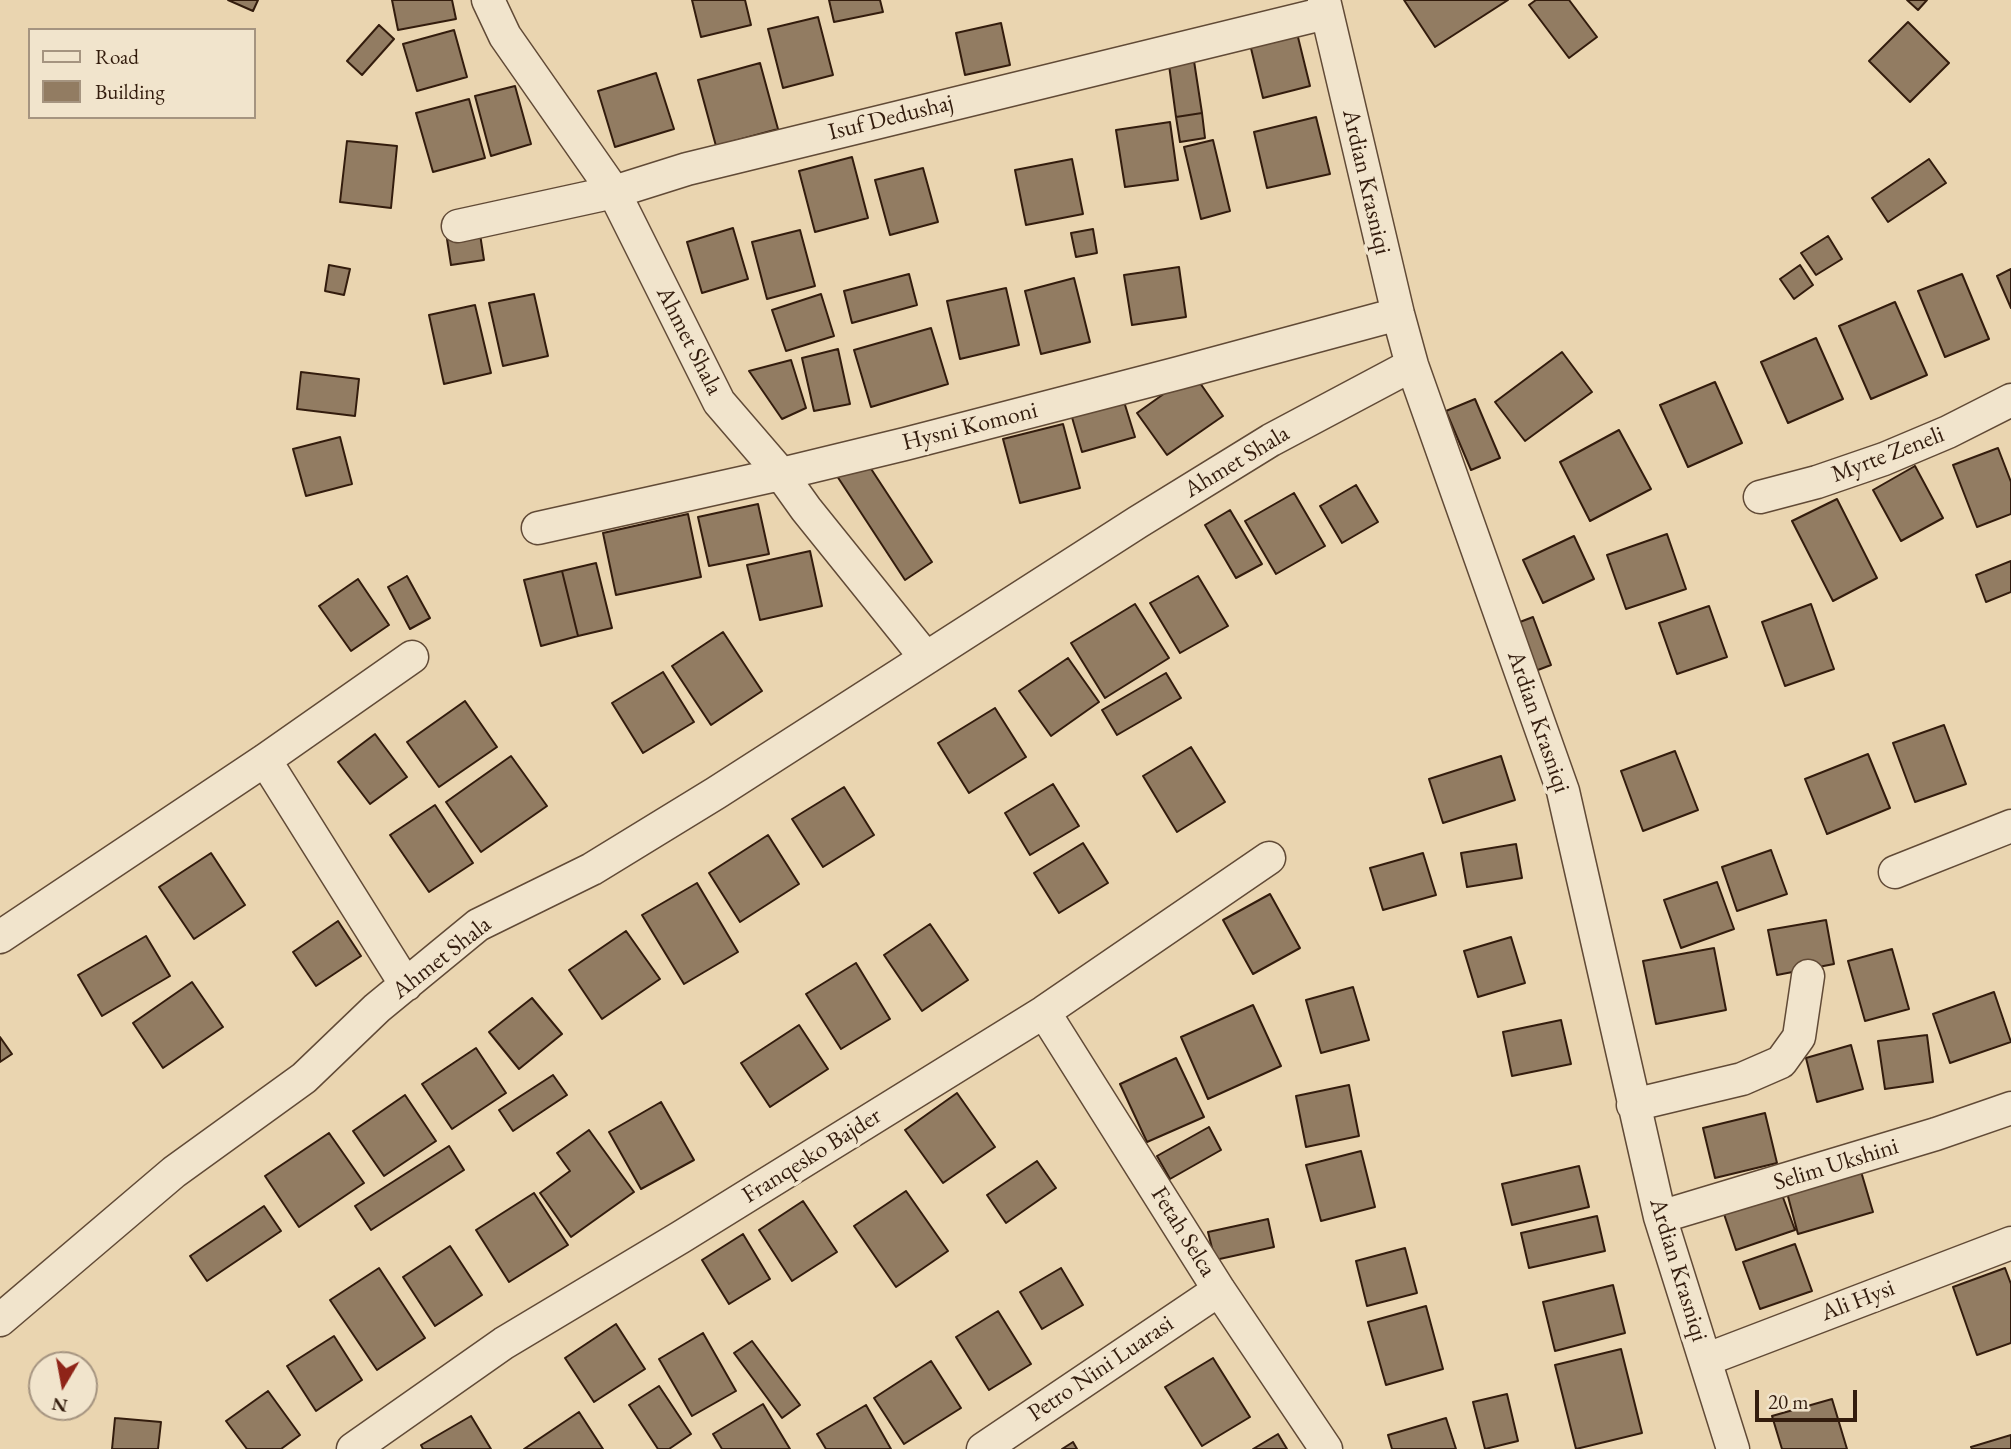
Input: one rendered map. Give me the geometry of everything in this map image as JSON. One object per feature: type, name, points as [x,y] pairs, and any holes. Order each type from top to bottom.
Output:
[{"type":"street","name":"Ahmet Shala","points":[[488,0],[505,36],[614,192],[719,402],[781,474],[926,658]]},
{"type":"street","name":"Isuf Dedushaj","points":[[458,226],[614,192],[687,169],[1325,7]]},
{"type":"street","name":"Ardian Krasniqi","points":[[1325,7],[1412,365],[1563,791],[1660,1217],[1705,1360],[1727,1448]]},
{"type":"street","name":"Hysni Komoni","points":[[538,528],[781,474],[1179,373],[1398,314]]},
{"type":"street","name":"Ahmet Shala","points":[[0,1320],[174,1172],[304,1077],[377,1008],[478,925],[592,869],[1271,440],[1412,365]]},
{"type":"street","name":"Myrte Zeneli","points":[[1760,497],[1817,482],[1884,459],[1948,432],[2011,400]]},
{"type":"street","points":[[0,937],[265,760],[412,657]]},
{"type":"street","points":[[265,760],[406,985]]},
{"type":"street","points":[[1895,872],[2011,825]]},
{"type":"street","name":"Franqesko Bajder","points":[[353,1449],[504,1343],[681,1237],[1044,1012],[1269,858]]},
{"type":"street","points":[[1633,1105],[1742,1079],[1781,1062],[1799,1037],[1808,976]]},
{"type":"street","name":"Fetah Selca","points":[[1044,1012],[1219,1290],[1326,1449]]},
{"type":"street","name":"Selim Ukshini","points":[[1660,1217],[1936,1134],[2011,1108]]},
{"type":"street","name":"Ali Hysi","points":[[1705,1360],[2011,1243]]},
{"type":"street","name":"Petro Nini Luarasi","points":[[983,1449],[1219,1290]]},
{"type":"building","points":[[228,0],[258,0],[253,11]]},
{"type":"building","points":[[392,0],[452,0],[456,19],[398,30]]},
{"type":"building","points":[[692,0],[745,0],[751,25],[701,37]]},
{"type":"building","points":[[829,0],[880,0],[883,12],[834,22]]},
{"type":"building","points":[[1404,0],[1508,0],[1435,47]]},
{"type":"building","points":[[1536,0],[1569,0],[1597,37],[1569,58],[1529,5]]},
{"type":"building","points":[[1907,0],[1927,0],[1918,10]]},
{"type":"building","points":[[818,17],[833,75],[783,88],[768,29]]},
{"type":"building","points":[[1908,22],[1949,63],[1910,102],[1869,61]]},
{"type":"building","points":[[1001,23],[1010,65],[965,75],[956,33]]},
{"type":"building","points":[[379,25],[394,39],[362,75],[347,61]]},
{"type":"building","points":[[1296,29],[1310,86],[1263,98],[1249,40]]},
{"type":"building","points":[[454,30],[467,77],[417,91],[403,44]]},
{"type":"building","points":[[1194,61],[1202,113],[1176,117],[1169,65]]},
{"type":"building","points":[[760,63],[778,129],[716,146],[698,80]]},
{"type":"building","points":[[656,73],[674,129],[615,147],[598,91]]},
{"type":"building","points":[[515,86],[531,144],[491,156],[475,96]]},
{"type":"building","points":[[469,99],[485,158],[433,172],[416,113]]},
{"type":"building","points":[[1202,113],[1205,138],[1180,142],[1176,117]]},
{"type":"building","points":[[1316,117],[1330,174],[1267,188],[1254,132]]},
{"type":"building","points":[[1170,122],[1178,180],[1125,187],[1116,130]]},
{"type":"building","points":[[1213,140],[1230,211],[1201,219],[1184,147]]},
{"type":"building","points":[[347,141],[397,146],[391,208],[340,202]]},
{"type":"building","points":[[852,157],[868,218],[815,232],[799,171]]},
{"type":"building","points":[[1072,159],[1083,214],[1026,225],[1015,170]]},
{"type":"building","points":[[1929,159],[1946,183],[1888,222],[1872,198]]},
{"type":"building","points":[[923,168],[938,222],[890,235],[875,180]]},
{"type":"building","points":[[733,228],[748,279],[702,293],[687,242]]},
{"type":"building","points":[[1093,229],[1097,253],[1076,257],[1071,233]]},
{"type":"building","points":[[800,230],[815,286],[767,299],[752,242]]},
{"type":"building","points":[[480,234],[484,260],[451,265],[447,239]]},
{"type":"building","points":[[1828,236],[1842,259],[1816,275],[1801,253]]},
{"type":"building","points":[[329,265],[350,269],[344,295],[325,291]]},
{"type":"building","points":[[1800,265],[1813,285],[1794,299],[1780,279]]},
{"type":"building","points":[[1179,267],[1186,317],[1132,325],[1124,275]]},
{"type":"building","points":[[2011,269],[2011,308],[1997,276]]},
{"type":"building","points":[[909,274],[917,305],[852,323],[844,291]]},
{"type":"building","points":[[1962,274],[1989,339],[1945,357],[1918,291]]},
{"type":"building","points":[[1074,278],[1090,342],[1041,354],[1025,291]]},
{"type":"building","points":[[1006,288],[1019,345],[960,359],[947,301]]},
{"type":"building","points":[[534,294],[548,356],[503,366],[489,303]]},
{"type":"building","points":[[821,294],[834,336],[786,351],[772,310]]},
{"type":"building","points":[[1895,302],[1927,375],[1871,399],[1839,326]]},
{"type":"building","points":[[475,305],[491,373],[444,384],[429,315]]},
{"type":"building","points":[[931,328],[948,384],[871,407],[854,350]]},
{"type":"building","points":[[1816,338],[1843,399],[1788,423],[1761,362]]},
{"type":"building","points":[[838,349],[850,404],[814,411],[802,358]]},
{"type":"building","points":[[1562,352],[1592,392],[1525,441],[1495,402]]},
{"type":"building","points":[[791,360],[806,408],[782,419],[749,371]]},
{"type":"building","points":[[301,372],[359,379],[355,416],[297,409]]},
{"type":"building","points":[[1193,373],[1223,416],[1167,455],[1137,413]]},
{"type":"building","points":[[1715,382],[1742,443],[1688,467],[1660,405]]},
{"type":"building","points":[[1121,392],[1135,437],[1082,452],[1069,407]]},
{"type":"building","points":[[1475,399],[1500,458],[1471,470],[1446,411]]},
{"type":"building","points":[[1063,424],[1080,488],[1020,503],[1003,439]]},
{"type":"building","points":[[1619,430],[1651,489],[1590,521],[1560,462]]},
{"type":"building","points":[[340,437],[352,484],[306,496],[293,449]]},
{"type":"building","points":[[1998,448],[2011,482],[2011,514],[1977,527],[1953,465]]},
{"type":"building","points":[[862,455],[932,562],[905,580],[835,473]]},
{"type":"building","points":[[1915,466],[1943,518],[1901,541],[1873,490]]},
{"type":"building","points":[[1356,485],[1378,522],[1342,543],[1320,506]]},
{"type":"building","points":[[1294,493],[1325,546],[1276,574],[1245,521]]},
{"type":"building","points":[[1837,499],[1877,578],[1833,601],[1792,521]]},
{"type":"building","points":[[758,504],[769,554],[709,566],[698,517]]},
{"type":"building","points":[[1230,510],[1262,564],[1236,578],[1205,525]]},
{"type":"building","points":[[688,514],[701,577],[616,595],[603,533]]},
{"type":"building","points":[[1667,534],[1686,589],[1626,609],[1607,555]]},
{"type":"building","points":[[1574,536],[1594,579],[1543,603],[1523,560]]},
{"type":"building","points":[[810,551],[822,606],[760,620],[747,565]]},
{"type":"building","points":[[2011,561],[2011,592],[1986,602],[1976,575]]},
{"type":"building","points":[[596,563],[612,628],[578,636],[562,571]]},
{"type":"building","points":[[562,571],[578,636],[541,646],[524,580]]},
{"type":"building","points":[[407,576],[430,618],[410,629],[388,587]]},
{"type":"building","points":[[1198,576],[1228,626],[1180,653],[1150,603]]},
{"type":"building","points":[[358,579],[389,625],[351,651],[319,606]]},
{"type":"building","points":[[1135,604],[1169,658],[1105,698],[1071,643]]},
{"type":"building","points":[[1811,604],[1834,669],[1785,686],[1762,622]]},
{"type":"building","points":[[1709,606],[1727,657],[1677,674],[1659,623]]},
{"type":"building","points":[[1533,617],[1551,665],[1530,673],[1512,625]]},
{"type":"building","points":[[723,632],[762,691],[711,725],[672,666]]},
{"type":"building","points":[[1068,658],[1099,702],[1051,736],[1019,691]]},
{"type":"building","points":[[663,672],[694,722],[643,753],[612,703]]},
{"type":"building","points":[[1166,673],[1181,698],[1117,735],[1102,710]]},
{"type":"building","points":[[465,701],[497,747],[439,787],[407,742]]},
{"type":"building","points":[[995,708],[1026,757],[969,793],[938,743]]},
{"type":"building","points":[[1944,725],[1966,784],[1915,802],[1893,743]]},
{"type":"building","points":[[375,734],[407,777],[370,804],[338,762]]},
{"type":"building","points":[[1191,747],[1225,802],[1177,832],[1143,776]]},
{"type":"building","points":[[1675,751],[1698,810],[1643,831],[1621,771]]},
{"type":"building","points":[[1868,754],[1890,808],[1827,834],[1805,779]]},
{"type":"building","points":[[511,756],[547,806],[481,852],[446,802]]},
{"type":"building","points":[[1501,756],[1515,800],[1443,823],[1429,779]]},
{"type":"building","points":[[1053,784],[1079,826],[1030,855],[1005,813]]},
{"type":"building","points":[[844,787],[874,835],[823,867],[792,819]]},
{"type":"building","points":[[435,805],[473,863],[429,892],[390,835]]},
{"type":"building","points":[[768,835],[799,884],[740,922],[709,873]]},
{"type":"building","points":[[1083,843],[1108,883],[1059,913],[1034,873]]},
{"type":"building","points":[[1516,844],[1522,878],[1467,887],[1461,853]]},
{"type":"building","points":[[1771,850],[1787,894],[1737,911],[1722,867]]},
{"type":"building","points":[[211,853],[245,905],[194,939],[159,887]]},
{"type":"building","points":[[1423,853],[1436,895],[1383,910],[1370,868]]},
{"type":"building","points":[[1717,882],[1734,929],[1681,948],[1664,900]]},
{"type":"building","points":[[697,883],[738,952],[684,984],[642,915]]},
{"type":"building","points":[[1270,894],[1300,948],[1253,974],[1223,920]]},
{"type":"building","points":[[1826,920],[1834,964],[1777,975],[1768,930]]},
{"type":"building","points":[[338,921],[361,956],[316,986],[293,952]]},
{"type":"building","points":[[930,924],[968,980],[922,1011],[884,955]]},
{"type":"building","points":[[626,931],[660,979],[602,1019],[569,970]]},
{"type":"building","points":[[146,936],[170,976],[102,1016],[78,975]]},
{"type":"building","points":[[1511,937],[1525,983],[1478,997],[1464,951]]},
{"type":"building","points":[[1714,948],[1726,1010],[1656,1024],[1643,961]]},
{"type":"building","points":[[1892,949],[1909,1009],[1865,1021],[1848,961]]},
{"type":"building","points":[[856,963],[890,1019],[841,1049],[806,994]]},
{"type":"building","points":[[192,982],[223,1027],[163,1068],[133,1023]]},
{"type":"building","points":[[1353,987],[1369,1040],[1321,1053],[1306,1000]]},
{"type":"building","points":[[1994,992],[2011,1042],[1950,1063],[1933,1014]]},
{"type":"building","points":[[532,998],[562,1034],[519,1069],[489,1032]]},
{"type":"building","points":[[1253,1005],[1281,1066],[1208,1099],[1181,1037]]},
{"type":"building","points":[[1561,1020],[1571,1064],[1512,1076],[1503,1032]]},
{"type":"building","points":[[799,1025],[828,1069],[770,1107],[741,1063]]},
{"type":"building","points":[[1927,1035],[1933,1082],[1885,1089],[1878,1041]]},
{"type":"building","points":[[0,1037],[12,1054],[0,1062]]},
{"type":"building","points":[[1851,1045],[1863,1089],[1817,1102],[1806,1058]]},
{"type":"building","points":[[476,1048],[506,1093],[452,1129],[422,1084]]},
{"type":"building","points":[[1176,1058],[1204,1117],[1147,1142],[1120,1084]]},
{"type":"building","points":[[553,1075],[567,1095],[513,1131],[499,1110]]},
{"type":"building","points":[[1349,1085],[1359,1136],[1306,1147],[1296,1096]]},
{"type":"building","points":[[957,1093],[995,1147],[943,1183],[905,1130]]},
{"type":"building","points":[[405,1095],[436,1141],[384,1176],[353,1131]]},
{"type":"building","points":[[661,1102],[694,1160],[641,1189],[609,1132]]},
{"type":"building","points":[[1765,1113],[1777,1163],[1715,1178],[1703,1128]]},
{"type":"building","points":[[1209,1127],[1221,1150],[1170,1179],[1157,1156]]},
{"type":"building","points":[[589,1130],[634,1192],[571,1237],[540,1193],[570,1171],[557,1153]]},
{"type":"building","points":[[329,1133],[364,1183],[299,1227],[265,1176]]},
{"type":"building","points":[[449,1146],[464,1170],[371,1230],[355,1206]]},
{"type":"building","points":[[1361,1151],[1375,1207],[1321,1221],[1306,1165]]},
{"type":"building","points":[[1037,1161],[1056,1188],[1006,1223],[987,1195]]},
{"type":"building","points":[[1579,1166],[1589,1207],[1512,1225],[1502,1184]]},
{"type":"building","points":[[1860,1168],[1873,1212],[1798,1234],[1786,1189]]},
{"type":"building","points":[[906,1191],[948,1251],[896,1287],[854,1226]]},
{"type":"building","points":[[1781,1192],[1795,1230],[1736,1250],[1723,1211]]},
{"type":"building","points":[[534,1193],[568,1245],[509,1282],[476,1230]]},
{"type":"building","points":[[803,1201],[837,1252],[792,1281],[759,1230]]},
{"type":"building","points":[[264,1206],[281,1231],[207,1281],[190,1256]]},
{"type":"building","points":[[1597,1216],[1605,1251],[1529,1268],[1521,1233]]},
{"type":"building","points":[[1268,1219],[1274,1247],[1215,1260],[1208,1232]]},
{"type":"building","points":[[743,1234],[770,1279],[729,1304],[702,1260]]},
{"type":"building","points":[[1795,1244],[1812,1291],[1760,1309],[1743,1262]]},
{"type":"building","points":[[450,1246],[482,1295],[435,1326],[403,1277]]},
{"type":"building","points":[[1405,1248],[1417,1293],[1367,1306],[1356,1261]]},
{"type":"building","points":[[379,1268],[425,1338],[377,1370],[330,1300]]},
{"type":"building","points":[[1061,1268],[1083,1305],[1042,1329],[1020,1292]]},
{"type":"building","points":[[2005,1268],[2011,1284],[2011,1343],[1977,1355],[1953,1287]]},
{"type":"building","points":[[1613,1285],[1625,1333],[1555,1351],[1543,1302]]},
{"type":"building","points":[[1426,1306],[1443,1369],[1386,1385],[1368,1322]]},
{"type":"building","points":[[998,1311],[1031,1364],[989,1390],[956,1337]]},
{"type":"building","points":[[616,1324],[645,1369],[594,1402],[565,1358]]},
{"type":"building","points":[[703,1333],[736,1391],[692,1416],[659,1359]]},
{"type":"building","points":[[334,1336],[362,1380],[316,1411],[287,1366]]},
{"type":"building","points":[[752,1341],[800,1405],[782,1418],[734,1353]]},
{"type":"building","points":[[1621,1349],[1642,1433],[1576,1449],[1555,1365]]},
{"type":"building","points":[[1213,1358],[1250,1417],[1202,1446],[1165,1387]]},
{"type":"building","points":[[931,1361],[961,1408],[904,1444],[874,1398]]},
{"type":"building","points":[[659,1386],[691,1434],[669,1449],[658,1449],[629,1405]]},
{"type":"building","points":[[268,1391],[300,1435],[281,1449],[247,1449],[226,1421]]},
{"type":"building","points":[[1507,1394],[1518,1441],[1485,1449],[1473,1402]]},
{"type":"building","points":[[1832,1399],[1847,1449],[1782,1449],[1772,1416]]},
{"type":"building","points":[[763,1404],[790,1449],[722,1449],[713,1434]]},
{"type":"building","points":[[866,1405],[891,1449],[826,1449],[817,1434]]},
{"type":"building","points":[[579,1412],[603,1449],[524,1449]]},
{"type":"building","points":[[471,1416],[491,1449],[423,1449],[421,1445]]},
{"type":"building","points":[[115,1418],[161,1422],[158,1449],[112,1449]]},
{"type":"building","points":[[1446,1418],[1456,1449],[1392,1449],[1388,1435]]},
{"type":"building","points":[[1278,1434],[1287,1449],[1253,1449]]},
{"type":"building","points":[[2011,1435],[2011,1449],[1971,1447]]},
{"type":"building","points":[[1073,1442],[1077,1449],[1062,1449]]}]
